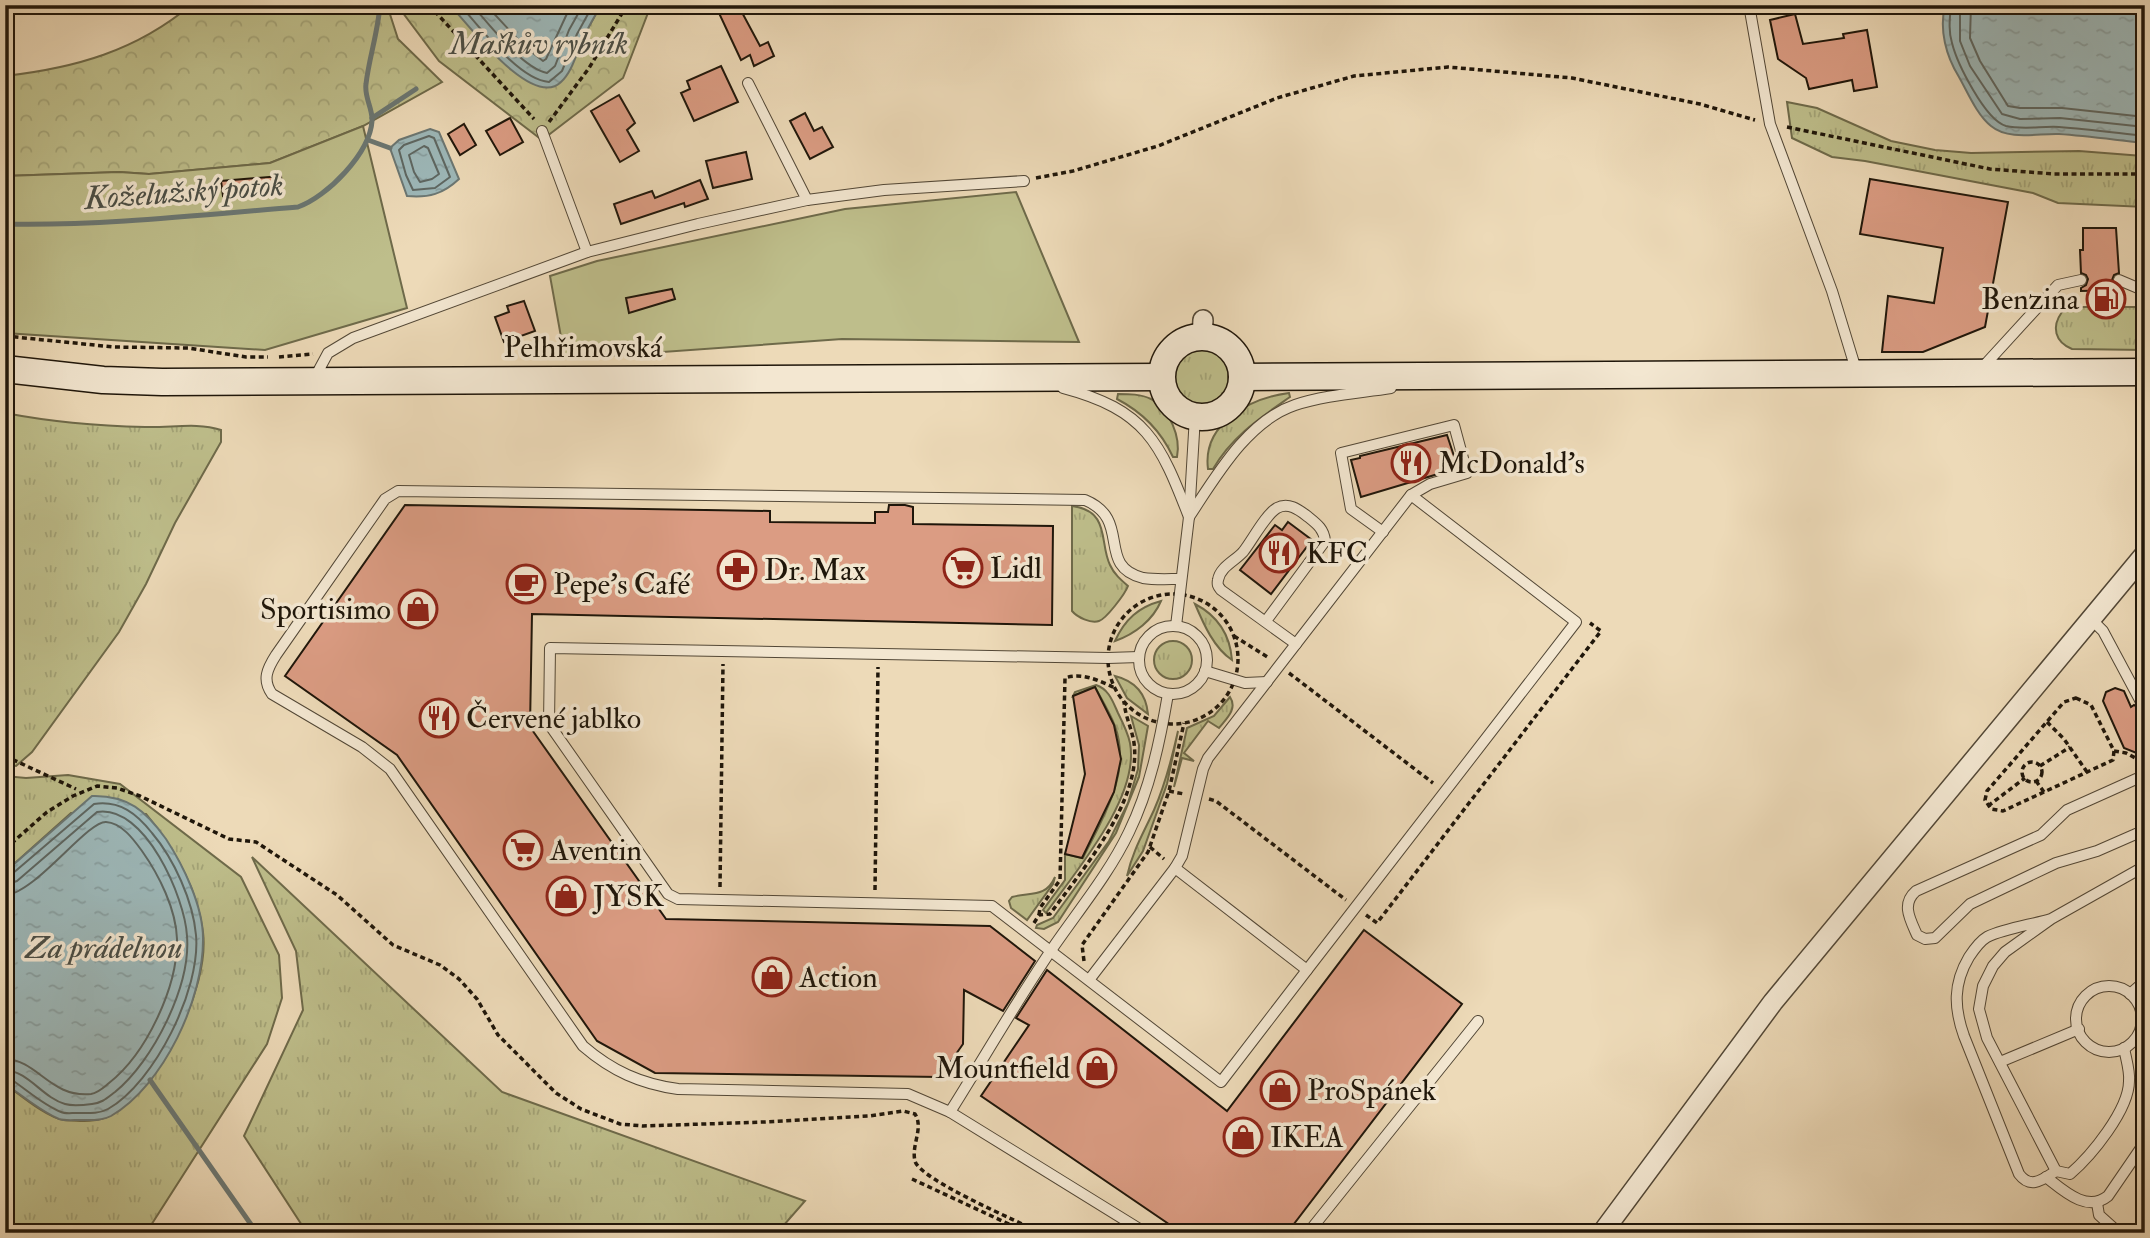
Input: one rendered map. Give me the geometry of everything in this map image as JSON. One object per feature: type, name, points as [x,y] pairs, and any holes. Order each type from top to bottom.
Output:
[{"type":"main road","points":[[1202,329],[1230,349],[1236,357],[1242,377],[1235,399],[1228,408],[1207,417],[1195,416],[1175,407],[1163,388],[1161,377],[1167,357],[1173,349],[1202,329]]},
{"type":"main road","name":"Pelhřimovská","points":[[5,369],[103,380],[312,383],[1161,377]]},
{"type":"main road","points":[[1242,377],[2145,372]]},
{"type":"street","points":[[1602,1233],[1773,1002],[2145,554]]},
{"type":"lane","points":[[1749,5],[1770,124],[1832,291],[1857,373]]},
{"type":"lane","points":[[748,83],[807,200]]},
{"type":"lane","points":[[542,131],[587,251]]},
{"type":"lane","points":[[312,383],[328,353],[353,338],[587,251],[807,200],[884,190],[1024,181]]},
{"type":"lane","points":[[1979,372],[2058,285],[2081,280]]},
{"type":"lane","points":[[2119,280],[2145,291]]},
{"type":"lane","points":[[1189,517],[1234,451],[1261,425],[1292,406],[1315,399],[1475,375]]},
{"type":"lane","points":[[1026,378],[1096,397],[1135,420],[1166,461],[1189,517]]},
{"type":"lane","points":[[1176,626],[1189,517],[1195,416]]},
{"type":"lane","points":[[1089,980],[1182,856],[1208,758],[1296,643],[1383,532],[1411,495],[1430,484],[1467,473],[1454,425],[1341,453],[1352,509],[1383,532]]},
{"type":"lane","points":[[1146,1233],[950,1112],[908,1094],[678,1089],[655,1086],[606,1065],[583,1046],[390,769],[362,747],[272,694],[265,679],[268,667],[385,499],[398,491],[1085,499],[1102,509],[1110,521],[1117,561],[1128,573],[1144,578],[1181,579]]},
{"type":"lane","points":[[1139,657],[550,648],[549,724],[668,894],[690,901],[992,906],[1221,1082],[1576,622],[1411,495]]},
{"type":"lane","points":[[1266,621],[1325,541],[1324,532],[1318,525],[1295,507],[1275,509],[1241,554],[1225,567],[1217,578],[1221,590],[1296,643]]},
{"type":"lane","points":[[2091,619],[2104,631],[2141,702]]},
{"type":"lane","points":[[1176,626],[1186,628],[1202,641],[1206,651],[1205,671],[1191,689],[1168,694],[1152,687],[1146,681],[1139,665],[1139,657],[1147,638],[1155,631],[1176,626]]},
{"type":"lane","points":[[1205,671],[1245,683],[1267,682]]},
{"type":"lane","points":[[950,1112],[1050,951],[1129,833],[1146,790],[1168,694]]},
{"type":"lane","points":[[2145,775],[2067,810],[2041,835],[1916,891],[1907,903],[1917,935],[1926,939],[1935,937],[1970,904],[1993,892],[2056,863],[2097,852],[2145,830]]},
{"type":"lane","points":[[2056,1171],[1987,1038],[1979,1009],[1983,986],[1987,975],[2005,952],[2051,919],[2145,866]]},
{"type":"lane","points":[[1175,868],[1307,970]]},
{"type":"lane","points":[[2051,919],[1986,938],[1972,952],[1963,968],[1955,1000],[1964,1036],[2019,1174],[2025,1181],[2037,1183],[2056,1171],[2070,1174],[2084,1161],[2123,1103],[2129,1081],[2124,1048]]},
{"type":"lane","points":[[2130,994],[2136,986],[2145,981]]},
{"type":"lane","points":[[2113,986],[2130,994],[2141,1009],[2142,1024],[2137,1036],[2124,1048],[2101,1050],[2091,1045],[2078,1030],[2077,1012],[2085,996],[2094,990],[2113,986]]},
{"type":"lane","points":[[1308,1233],[1478,1021]]},
{"type":"lane","points":[[2000,1062],[2078,1030]]},
{"type":"lane","points":[[2046,1177],[2069,1195],[2088,1203],[2097,1203],[2108,1196],[2145,1142]]},
{"type":"lane","points":[[2097,1203],[2099,1214],[2119,1233]]},
{"type":"lane","points":[[2139,1233],[2145,1225]]},
{"type":"path","points":[[429,5],[530,113],[542,131],[589,68],[627,5]]},
{"type":"path","points":[[1024,181],[1073,171],[1158,146],[1277,99],[1354,76],[1448,67],[1572,78],[1700,104],[1770,124],[1990,169],[2054,174],[2145,174]]},
{"type":"path","points":[[5,336],[114,347],[188,348],[246,357],[278,358],[328,353]]},
{"type":"path","points":[[1179,594],[1207,603],[1227,623],[1234,636],[1238,658],[1235,680],[1223,700],[1206,715],[1184,723],[1163,723],[1148,719],[1135,711],[1115,688],[1108,658],[1113,636],[1125,616],[1149,599],[1179,594]]},
{"type":"path","points":[[1169,790],[1216,801],[1377,923],[1601,631],[1587,621],[1576,622]]},
{"type":"path","points":[[1234,636],[1248,642],[1445,792]]},
{"type":"path","points":[[719,901],[723,651]]},
{"type":"path","points":[[874,904],[878,654]]},
{"type":"path","points":[[1026,932],[1060,880],[1065,678],[1072,675],[1090,677],[1115,688]]},
{"type":"path","points":[[2082,699],[2091,705],[2114,751],[2113,760],[1997,812],[1988,806],[1985,800],[1987,791],[2047,722],[2064,702],[2082,699]]},
{"type":"path","points":[[1039,915],[1050,914],[1106,838],[1124,800],[1133,768],[1134,743],[1124,700]]},
{"type":"path","points":[[2047,722],[2070,747],[2087,772]]},
{"type":"path","points":[[1079,973],[1085,960],[1082,945],[1148,852],[1169,790],[1184,723]]},
{"type":"path","points":[[2040,766],[2070,747]]},
{"type":"path","points":[[2114,751],[2126,753],[2145,763]]},
{"type":"path","points":[[5,756],[76,789]]},
{"type":"path","points":[[2017,756],[2026,765]]},
{"type":"path","points":[[2026,765],[2034,762],[2040,766],[2042,774],[2036,781]]},
{"type":"path","points":[[2025,778],[2023,774],[2026,765]]},
{"type":"path","points":[[1988,806],[2025,778]]},
{"type":"path","points":[[2025,778],[2036,781],[2044,792]]},
{"type":"path","points":[[5,849],[47,812],[73,796],[97,786],[117,788],[141,796],[229,839],[256,842],[338,895],[393,945],[440,965],[459,979],[477,999],[498,1035],[531,1070],[556,1093],[581,1109],[620,1124],[643,1126],[869,1116],[903,1111],[915,1114],[919,1126],[915,1162],[920,1169],[937,1182],[1041,1233]]},
{"type":"path","points":[[912,1179],[1028,1233]]},
{"type":"green space","points":[[191,5],[387,5],[398,39],[442,82],[363,126],[270,163],[149,174],[119,172],[5,176],[5,76],[56,68],[104,55],[149,34]]},
{"type":"green space","points":[[397,5],[450,5],[507,65],[583,37],[601,5],[651,5],[623,78],[542,140],[439,61]]},
{"type":"green space","points":[[1787,102],[1817,108],[1891,141],[1935,150],[1971,153],[2079,151],[2145,156],[2145,207],[2058,203],[2033,193],[1832,157],[1792,138]]},
{"type":"green space","points":[[363,126],[407,308],[265,350],[5,333],[5,176],[119,172],[149,174],[270,163]]},
{"type":"green space","points":[[1016,192],[1079,342],[842,339],[565,359],[550,276],[597,261],[845,209]]},
{"type":"green space","points":[[2071,307],[2145,307],[2145,350],[2072,349],[2066,346],[2058,338],[2056,328],[2062,312]]},
{"type":"green space","points":[[1202,349],[1213,351],[1222,357],[1228,366],[1228,388],[1222,397],[1213,403],[1202,405],[1191,403],[1182,397],[1176,388],[1174,377],[1176,366],[1182,357],[1191,351]]},
{"type":"green space","points":[[1289,393],[1290,397],[1247,428],[1213,469],[1208,469],[1208,453],[1221,426],[1245,407]]},
{"type":"green space","points":[[1118,394],[1147,397],[1164,410],[1176,433],[1177,457],[1173,457],[1150,423],[1117,399]]},
{"type":"green space","points":[[5,413],[92,425],[193,426],[221,430],[221,442],[175,523],[119,632],[32,752],[16,766],[5,764]]},
{"type":"green space","points":[[1072,506],[1093,514],[1098,521],[1110,565],[1128,586],[1115,606],[1099,621],[1092,622],[1072,611]]},
{"type":"green space","points":[[1161,601],[1142,625],[1115,641],[1123,626],[1134,615]]},
{"type":"green space","points":[[1195,604],[1210,614],[1221,627],[1229,642],[1232,660],[1215,643]]},
{"type":"green space","points":[[1173,641],[1186,647],[1192,660],[1186,673],[1173,679],[1160,673],[1154,660],[1160,647]]},
{"type":"green space","points":[[1115,676],[1138,689],[1145,700],[1148,714],[1127,698]]},
{"type":"green space","points":[[1096,685],[1110,696],[1125,728],[1130,743],[1130,764],[1116,809],[1088,855],[1046,913],[1043,910],[1065,880],[1065,854],[1083,858],[1106,811],[1118,778],[1119,743],[1115,726],[1095,687],[1073,696],[1075,692]]},
{"type":"green space","points":[[1230,697],[1233,706],[1225,721],[1219,728],[1208,721],[1184,753],[1194,761],[1182,758],[1174,787],[1187,728],[1214,716]]},
{"type":"green space","points":[[1131,716],[1148,726],[1139,777],[1116,833],[1058,922],[1044,929],[1036,928],[1053,918],[1109,841],[1128,803],[1138,769],[1139,745]]},
{"type":"green space","points":[[1178,731],[1167,784],[1143,851],[1127,876],[1135,850],[1162,791]]},
{"type":"green space","points":[[68,775],[120,784],[241,877],[279,955],[282,998],[267,1044],[146,1233],[5,1233],[5,1084],[33,1105],[57,1118],[88,1121],[111,1115],[147,1082],[178,1034],[190,1007],[203,955],[200,915],[190,884],[175,854],[146,814],[71,813],[5,872],[5,776],[26,778]]},
{"type":"green space","points":[[252,857],[502,1092],[805,1201],[777,1233],[307,1233],[244,1136],[303,1010],[296,951]]},
{"type":"green space","points":[[1055,877],[1053,884],[1027,920],[1011,908],[1009,901],[1012,897],[1042,891]]},
{"type":"water","name":"Maškův rybník","points":[[450,5],[601,5],[569,73],[561,82],[549,88],[534,85],[518,75],[486,46]]},
{"type":"water","points":[[1945,5],[2145,5],[2145,143],[2059,134],[2015,135],[1998,131],[1977,110],[1950,60],[1943,33]]},
{"type":"water","points":[[430,129],[439,132],[459,179],[435,194],[407,196],[390,148],[399,140]]},
{"type":"water","name":"Za prádelnou","points":[[92,796],[116,798],[135,807],[151,820],[166,839],[196,899],[202,926],[202,962],[188,1013],[177,1038],[148,1084],[130,1102],[107,1118],[64,1120],[45,1112],[5,1084],[5,872]]},
{"type":"building","points":[[729,5],[738,5],[760,46],[768,42],[774,56],[754,66],[750,55],[741,60],[718,11]]},
{"type":"building","points":[[1795,14],[1803,44],[1844,38],[1843,34],[1867,30],[1877,87],[1854,91],[1852,80],[1809,89],[1806,78],[1778,59],[1770,20]]},
{"type":"building","points":[[721,66],[738,102],[694,121],[681,93],[690,89],[687,81]]},
{"type":"building","points":[[619,95],[635,123],[627,130],[639,151],[620,162],[591,111]]},
{"type":"building","points":[[805,113],[814,131],[822,127],[833,147],[810,159],[790,121]]},
{"type":"building","points":[[510,118],[523,142],[500,155],[486,131]]},
{"type":"building","points":[[464,124],[476,145],[460,155],[448,134]]},
{"type":"building","points":[[746,152],[752,179],[713,188],[706,161]]},
{"type":"building","points":[[281,176],[282,186],[223,196],[221,181]]},
{"type":"building","points":[[1870,179],[2008,202],[1985,327],[1923,352],[1882,352],[1888,296],[1934,303],[1943,248],[1860,234]]},
{"type":"building","points":[[700,180],[708,199],[685,207],[684,203],[621,224],[614,204],[652,191],[655,198]]},
{"type":"building","points":[[2083,228],[2116,228],[2119,273],[2114,275],[2112,280],[2119,290],[2081,291],[2088,279],[2081,273]]},
{"type":"building","points":[[672,289],[675,299],[629,313],[626,298]]},
{"type":"building","points":[[524,301],[535,331],[504,342],[495,317],[509,312],[507,306]]},
{"type":"building","points":[[1447,435],[1458,468],[1361,497],[1351,460]]},
{"type":"building","name":"Aventin","points":[[405,505],[770,511],[770,522],[875,523],[875,512],[888,512],[889,505],[905,505],[913,507],[913,524],[1053,526],[1052,625],[532,614],[530,727],[666,919],[990,926],[1035,961],[1003,1011],[964,990],[963,1044],[940,1077],[655,1073],[597,1041],[397,755],[285,676]]},
{"type":"building","points":[[1288,522],[1312,540],[1271,594],[1240,570],[1275,525],[1282,530]]},
{"type":"building","points":[[1095,687],[1114,725],[1121,759],[1114,792],[1082,858],[1065,854],[1085,774],[1073,696]]},
{"type":"building","points":[[2115,688],[2124,691],[2131,707],[2134,705],[2140,709],[2145,708],[2145,723],[2139,726],[2145,740],[2139,754],[2124,748],[2103,701],[2106,692]]},
{"type":"building","points":[[1364,930],[1462,1004],[1287,1233],[1182,1233],[981,1096],[1029,1025],[1016,1018],[1047,970],[1227,1111]]},
{"type":"waterway","name":"Koželužský potok","points":[[5,224],[152,219],[298,207],[309,202],[334,184],[364,147],[372,121],[366,84],[380,5]]},
{"type":"waterway","points":[[372,118],[416,89]]},
{"type":"waterway","points":[[368,140],[390,148]]},
{"type":"waterway","points":[[150,1080],[257,1233]]},
{"type":"place","name":"Benzina","points":[[2106,299]]},
{"type":"place","name":"McDonald's","points":[[1411,463]]},
{"type":"place","name":"KFC","points":[[1279,553]]},
{"type":"place","name":"Lidl","points":[[963,568]]},
{"type":"place","name":"Dr. Max","points":[[737,570]]},
{"type":"place","name":"Pepe's Café","points":[[526,584]]},
{"type":"place","name":"Sportisimo","points":[[418,609]]},
{"type":"place","name":"Červené jablko","points":[[439,718]]},
{"type":"place","name":"Aventin","points":[[523,850]]},
{"type":"place","name":"JYSK","points":[[566,896]]},
{"type":"place","name":"Action","points":[[772,977]]},
{"type":"place","name":"Mountfield","points":[[1097,1068]]},
{"type":"place","name":"ProSpánek","points":[[1280,1090]]},
{"type":"place","name":"IKEA","points":[[1243,1137]]}]
